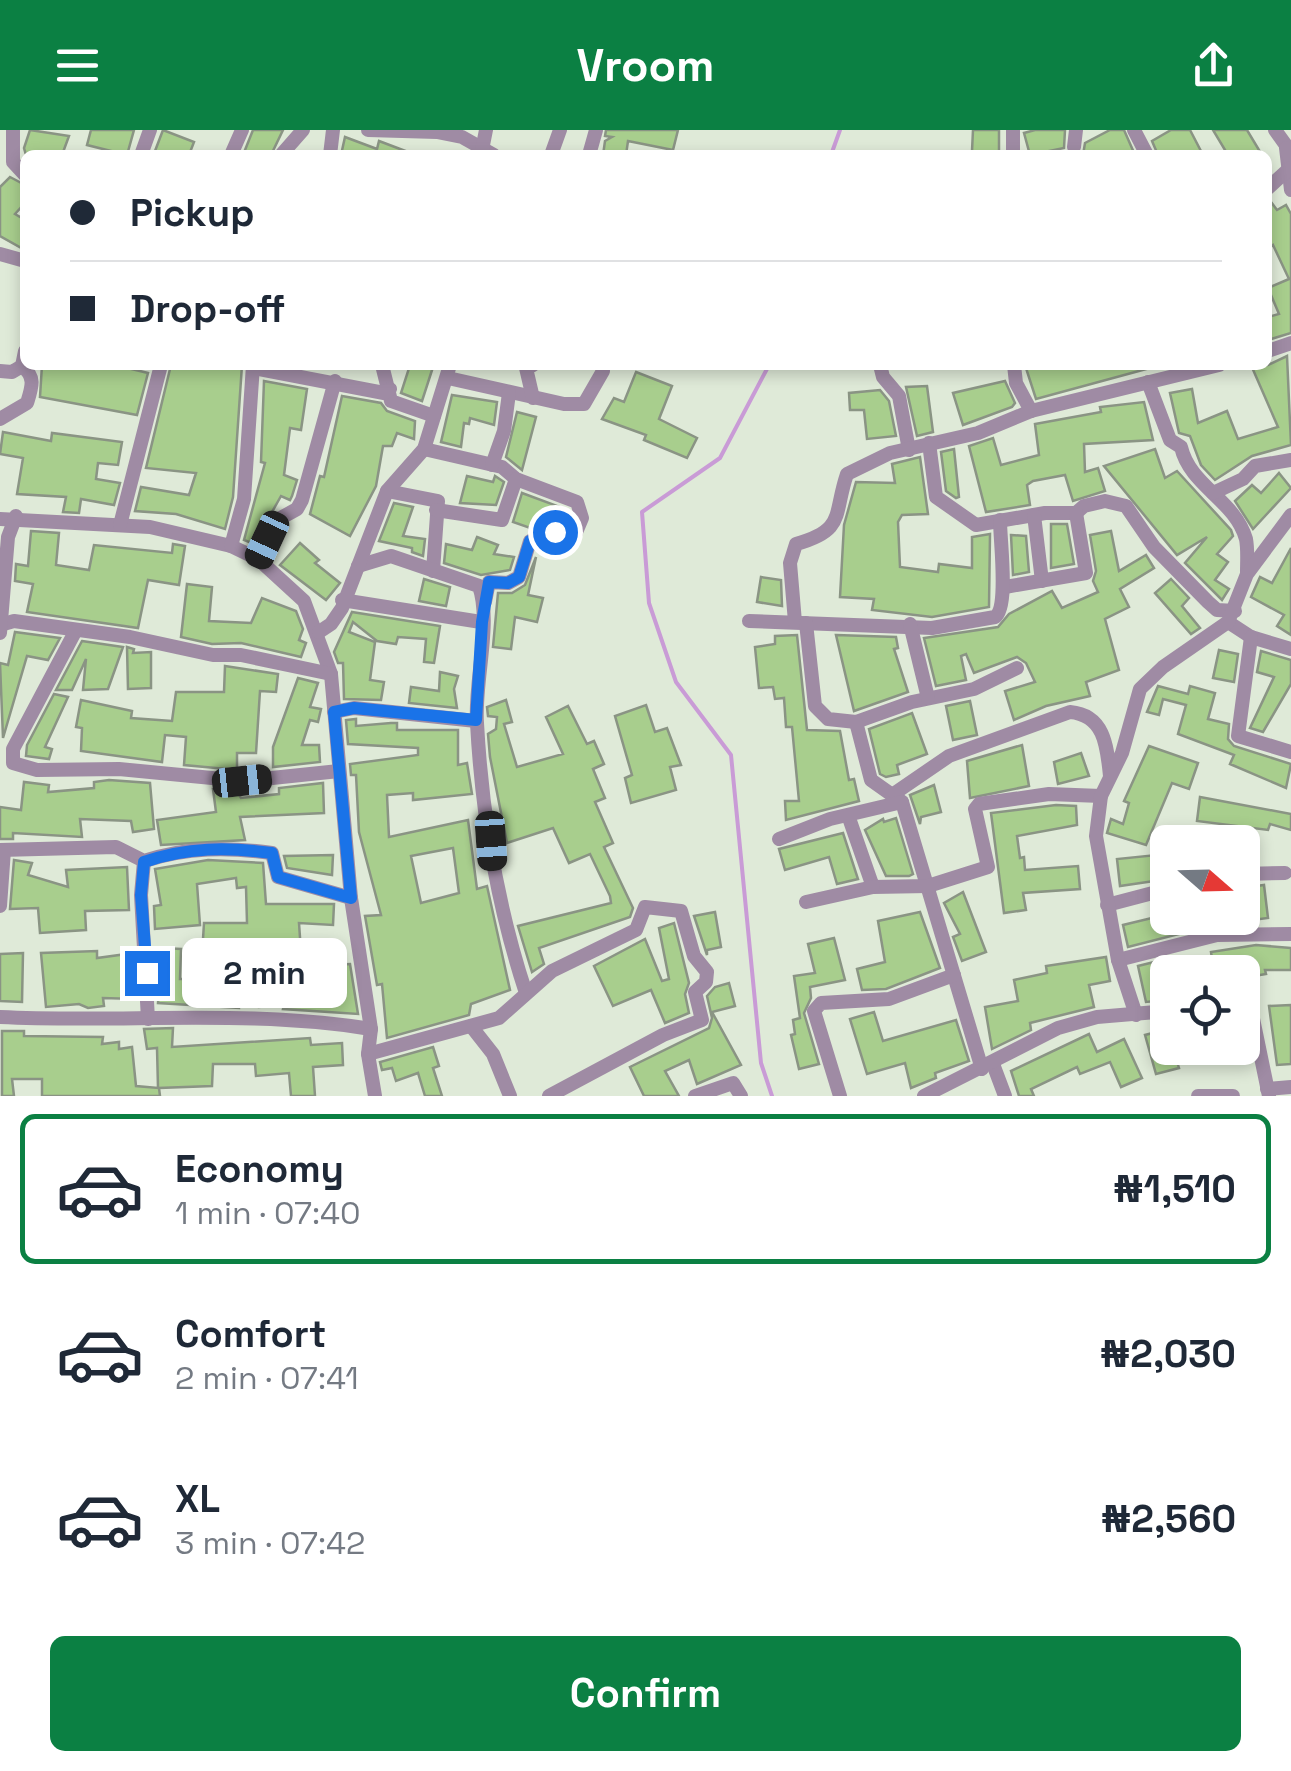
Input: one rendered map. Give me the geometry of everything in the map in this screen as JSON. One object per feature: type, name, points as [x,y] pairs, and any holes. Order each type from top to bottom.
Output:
[{"type":"street","points":[[13,130],[13,162],[20,170]]},
{"type":"street","points":[[286,150],[303,130]]},
{"type":"street","points":[[368,130],[437,132],[462,137],[480,150]]},
{"type":"street","points":[[1074,147],[1076,130]]},
{"type":"street","points":[[1275,130],[1288,150],[1291,190]]},
{"type":"street","points":[[0,419],[27,403],[33,384],[29,370]]},
{"type":"street","points":[[120,525],[159,370]]},
{"type":"street","points":[[231,546],[244,499],[253,370]]},
{"type":"street","points":[[272,370],[384,393],[390,389]]},
{"type":"street","points":[[384,370],[392,401],[434,416]]},
{"type":"street","points":[[526,370],[533,398]]},
{"type":"street","points":[[319,632],[331,624],[387,491],[424,449],[449,372],[509,393],[564,404],[588,402],[602,370]]},
{"type":"street","points":[[881,370],[899,396],[909,450]]},
{"type":"street","points":[[1015,370],[1016,384],[1032,412]]},
{"type":"street","points":[[1017,668],[974,688],[928,698],[856,722],[828,719],[815,706],[790,563],[796,544],[828,532],[837,523],[847,474],[890,453],[978,433],[1032,412],[1155,375],[1188,370]]},
{"type":"street","points":[[1155,375],[1170,440],[1181,447],[1188,470],[1228,507],[1246,537],[1248,574]]},
{"type":"street","points":[[258,559],[277,520],[298,509],[302,500],[335,380]]},
{"type":"street","points":[[492,465],[504,432],[509,393]]},
{"type":"street","points":[[929,444],[936,497],[976,525],[1034,515],[1076,513],[1084,506],[1105,501],[1126,506],[1154,547],[1208,602],[1251,637],[1291,649]]},
{"type":"street","points":[[424,449],[492,465],[516,480],[577,502],[582,518],[574,537],[555,532],[530,541],[519,577],[508,583],[489,582],[482,622],[476,720],[495,886],[526,994]]},
{"type":"street","points":[[1213,493],[1243,479],[1255,466],[1291,460]]},
{"type":"street","points":[[436,510],[502,520],[516,480]]},
{"type":"street","points":[[387,491],[438,501],[433,571]]},
{"type":"street","points":[[1005,587],[1086,573],[1076,513]]},
{"type":"street","points":[[1034,515],[1042,581]]},
{"type":"street","points":[[1136,1016],[1118,960],[1107,905],[1096,836],[1100,796],[1122,753],[1140,689],[1231,617],[1248,574],[1291,515]]},
{"type":"street","points":[[1,628],[8,537],[16,516]]},
{"type":"street","points":[[0,519],[16,516],[120,525],[231,546],[258,559],[304,601],[319,632],[331,674],[351,898],[372,1028],[368,1054],[374,1096]]},
{"type":"street","points":[[750,621],[910,624],[932,628],[996,617],[1001,614],[1005,587],[999,571],[1000,520]]},
{"type":"street","points":[[358,566],[391,556],[479,586],[482,622]]},
{"type":"street","points":[[342,600],[482,622]]},
{"type":"street","points":[[1,628],[14,621],[213,655],[242,655],[331,674]]},
{"type":"street","points":[[910,624],[928,698]]},
{"type":"street","points":[[76,630],[14,749],[13,763],[37,770],[119,769],[242,781],[339,772]]},
{"type":"street","points":[[1251,637],[1238,736],[1291,752]]},
{"type":"street","points":[[334,712],[354,708],[476,720]]},
{"type":"street","points":[[779,839],[830,819],[850,818],[899,797],[949,756],[1070,712],[1085,713],[1098,724],[1107,746],[1110,777]]},
{"type":"street","points":[[856,722],[871,780],[899,797],[954,975],[988,1066],[1005,1096]]},
{"type":"street","points":[[806,902],[873,887],[928,886],[988,866],[975,809],[979,804],[1050,794],[1100,796]]},
{"type":"street","points":[[850,818],[873,887]]},
{"type":"street","points":[[0,906],[2,850],[116,848],[144,862],[167,854],[230,847],[272,853],[278,877],[351,898]]},
{"type":"street","points":[[144,862],[141,895],[148,1019]]},
{"type":"street","points":[[1260,874],[1285,873]]},
{"type":"street","points":[[1107,905],[1150,894]]},
{"type":"street","points":[[368,1054],[499,1018],[552,970],[636,930],[645,908],[681,910],[694,956],[707,972],[706,982],[695,992],[702,1020],[664,1034],[549,1096]]},
{"type":"street","points":[[1118,960],[1218,935],[1291,934]]},
{"type":"street","points":[[840,1096],[814,1011],[821,1002],[889,999],[954,975]]},
{"type":"street","points":[[924,1096],[1058,1028],[1097,1017],[1150,1014]]},
{"type":"street","points":[[0,1017],[328,1022],[372,1028]]},
{"type":"street","points":[[471,1026],[493,1054],[510,1096]]},
{"type":"street","points":[[1260,1053],[1268,1092],[1291,1087]]},
{"type":"street","points":[[695,1096],[733,1082],[741,1096]]},
{"type":"street","points":[[1198,1096],[1233,1096]]},
{"type":"building","points":[[30,130],[69,136],[64,150],[24,148]]},
{"type":"building","points":[[91,130],[134,130],[128,150],[87,145]]},
{"type":"building","points":[[163,130],[194,142],[191,150],[155,150]]},
{"type":"building","points":[[253,130],[283,130],[273,150],[245,150]]},
{"type":"building","points":[[606,130],[678,130],[673,150],[628,141],[627,150],[604,150],[605,141],[612,137],[605,136]]},
{"type":"building","points":[[973,130],[999,130],[999,150],[972,150]]},
{"type":"building","points":[[1065,130],[1064,148],[1029,150],[1024,133]]},
{"type":"building","points":[[1110,130],[1124,130],[1133,150],[1084,150],[1085,143]]},
{"type":"building","points":[[1171,130],[1190,130],[1200,150],[1156,150],[1152,141]]},
{"type":"building","points":[[1213,130],[1247,130],[1259,150],[1225,150]]},
{"type":"building","points":[[345,137],[377,149],[379,141],[403,150],[342,150]]},
{"type":"building","points":[[10,177],[20,182],[20,208],[15,214],[20,217],[20,247],[0,236],[0,187]]},
{"type":"building","points":[[1272,203],[1277,210],[1286,205],[1291,214],[1291,333],[1272,339],[1272,316],[1279,314],[1272,286],[1289,279],[1273,245]]},
{"type":"building","points":[[1287,356],[1291,445],[1252,456],[1215,480],[1201,465],[1190,436],[1179,433],[1170,393],[1192,389],[1198,423],[1227,411],[1238,439],[1278,427],[1253,370],[1272,370],[1272,363]]},
{"type":"building","points":[[42,370],[148,373],[137,415],[40,397]]},
{"type":"building","points":[[170,370],[242,370],[233,497],[225,529],[176,514],[135,511],[141,487],[189,495],[196,473],[146,468]]},
{"type":"building","points":[[408,370],[432,370],[422,401],[401,393]]},
{"type":"building","points":[[1027,370],[1143,370],[1036,399]]},
{"type":"building","points":[[636,372],[672,386],[659,419],[697,438],[687,458],[644,440],[646,435],[602,419],[614,398],[624,402]]},
{"type":"building","points":[[264,381],[307,389],[301,430],[290,428],[284,475],[297,480],[292,496],[290,500],[281,496],[254,544],[244,540],[265,463],[261,462]]},
{"type":"building","points":[[1005,381],[1015,403],[1012,407],[963,425],[953,393]]},
{"type":"building","points":[[927,386],[933,432],[917,436],[906,387]]},
{"type":"building","points":[[880,390],[889,401],[896,436],[867,439],[864,410],[850,410],[849,393]]},
{"type":"building","points":[[452,395],[497,402],[494,425],[470,418],[469,424],[464,423],[461,447],[441,442]]},
{"type":"building","points":[[342,396],[381,403],[387,411],[415,421],[414,439],[397,433],[392,446],[383,446],[376,486],[350,536],[310,514],[320,476],[324,477]]},
{"type":"building","points":[[1144,402],[1153,440],[1084,444],[1085,472],[1098,468],[1105,491],[1073,501],[1065,475],[1027,485],[1030,505],[986,512],[969,446],[993,438],[1001,465],[1039,455],[1035,424],[1101,412],[1100,407]]},
{"type":"building","points":[[517,412],[536,417],[522,470],[506,457]]},
{"type":"building","points":[[3,432],[51,441],[52,433],[122,442],[118,465],[98,463],[96,479],[120,483],[114,505],[81,499],[79,513],[63,512],[66,497],[17,494],[23,458],[0,454]]},
{"type":"building","points":[[954,449],[959,497],[956,498],[946,491],[941,452]]},
{"type":"building","points":[[1155,449],[1165,478],[1177,471],[1231,530],[1233,536],[1217,554],[1228,562],[1215,580],[1229,589],[1222,600],[1185,563],[1207,537],[1177,555],[1104,466]]},
{"type":"building","points":[[920,457],[928,514],[902,515],[898,522],[900,567],[938,572],[939,564],[972,568],[972,537],[990,534],[989,607],[932,617],[872,610],[874,599],[840,597],[844,525],[856,482],[895,483],[892,464]]},
{"type":"building","points":[[1279,473],[1291,488],[1253,529],[1235,501],[1252,485],[1261,493]]},
{"type":"building","points":[[467,476],[493,482],[495,476],[504,482],[496,505],[460,503]]},
{"type":"building","points":[[522,493],[568,510],[568,524],[552,522],[533,529],[513,522]]},
{"type":"building","points":[[394,503],[413,507],[403,536],[425,539],[423,556],[412,552],[412,548],[379,541]]},
{"type":"building","points":[[1051,524],[1067,524],[1074,564],[1051,568]]},
{"type":"building","points":[[31,531],[59,533],[56,565],[89,570],[94,545],[172,553],[173,544],[185,546],[179,585],[148,580],[138,628],[27,612],[33,584],[15,581],[16,564],[28,566]]},
{"type":"building","points":[[1111,531],[1119,571],[1146,555],[1154,568],[1120,589],[1129,607],[1105,619],[1119,670],[1086,682],[1090,696],[1046,706],[1014,720],[1005,691],[1035,682],[1026,663],[1017,657],[974,673],[966,654],[961,656],[966,680],[936,686],[924,638],[998,627],[1009,614],[1052,591],[1062,608],[1098,592],[1093,581],[1096,571],[1090,535]]},
{"type":"building","points":[[1011,535],[1026,536],[1029,572],[1013,575]]},
{"type":"building","points":[[477,537],[498,545],[494,554],[514,557],[510,570],[481,575],[444,563],[446,544],[472,550]]},
{"type":"building","points":[[300,543],[319,560],[315,563],[340,583],[326,600],[280,565]]},
{"type":"building","points":[[1291,548],[1291,635],[1277,626],[1284,615],[1251,597],[1260,577],[1272,583]]},
{"type":"building","points":[[536,557],[528,595],[543,598],[537,622],[515,617],[511,649],[493,647],[498,593],[512,593],[525,585]]},
{"type":"building","points":[[761,577],[781,580],[782,606],[757,602]]},
{"type":"building","points":[[424,579],[450,587],[446,606],[419,601]]},
{"type":"building","points":[[1171,579],[1189,598],[1182,606],[1200,628],[1191,634],[1155,593]]},
{"type":"building","points":[[187,584],[212,587],[209,621],[251,623],[262,598],[296,611],[303,629],[299,640],[306,643],[301,657],[241,643],[212,644],[181,637]]},
{"type":"building","points":[[352,612],[440,626],[434,663],[424,662],[426,639],[398,637],[396,644],[377,641],[353,622],[349,632],[375,642],[370,680],[384,682],[381,700],[344,699],[343,663],[338,663],[334,652]]},
{"type":"building","points":[[15,632],[60,638],[48,660],[27,656],[3,738],[0,663],[8,665]]},
{"type":"building","points":[[797,635],[807,730],[840,731],[849,780],[854,779],[859,801],[786,820],[785,801],[799,801],[792,727],[786,727],[784,698],[775,699],[773,687],[759,688],[755,647],[775,644],[775,636]]},
{"type":"building","points":[[836,635],[896,637],[898,648],[894,649],[908,692],[854,711]]},
{"type":"building","points":[[82,641],[123,647],[108,689],[83,690],[86,659],[72,690],[56,690]]},
{"type":"building","points":[[127,647],[134,649],[133,653],[151,652],[151,688],[128,689]]},
{"type":"building","points":[[1219,650],[1238,654],[1234,682],[1213,678]]},
{"type":"building","points":[[1261,651],[1291,660],[1291,684],[1263,732],[1250,728],[1274,677],[1257,672]]},
{"type":"building","points":[[225,666],[278,674],[276,692],[260,691],[256,753],[237,753],[237,770],[184,765],[186,737],[165,735],[162,762],[81,751],[82,728],[76,727],[81,700],[132,711],[131,718],[172,721],[176,692],[224,692]]},
{"type":"building","points":[[440,672],[458,676],[454,689],[457,708],[409,703],[411,687],[439,691]]},
{"type":"building","points":[[298,678],[318,683],[310,707],[321,709],[318,722],[310,720],[302,745],[319,745],[320,762],[273,767],[273,747]]},
{"type":"building","points":[[1158,686],[1188,694],[1190,686],[1215,693],[1208,719],[1229,724],[1228,739],[1234,746],[1291,764],[1286,788],[1230,764],[1234,755],[1178,734],[1186,705],[1163,699],[1159,715],[1147,712]]},
{"type":"building","points":[[54,694],[68,697],[45,747],[52,749],[49,759],[26,756],[27,745]]},
{"type":"building","points":[[506,700],[512,722],[504,724],[517,767],[563,754],[546,717],[568,706],[587,744],[594,741],[604,764],[593,769],[605,798],[595,802],[613,843],[604,847],[633,908],[630,917],[539,948],[544,964],[532,972],[518,926],[611,903],[590,854],[569,863],[553,828],[507,843],[488,734],[496,729],[497,717],[488,716],[487,707]]},
{"type":"building","points":[[970,701],[977,735],[953,740],[946,706]]},
{"type":"building","points":[[646,705],[655,732],[667,728],[681,765],[670,767],[676,790],[631,803],[625,778],[632,775],[615,716]]},
{"type":"building","points":[[912,713],[927,754],[897,765],[899,774],[886,777],[880,774],[869,729]]},
{"type":"building","points":[[356,719],[356,726],[397,723],[397,730],[458,730],[458,765],[467,763],[472,794],[413,800],[413,793],[387,795],[389,837],[468,820],[477,889],[487,886],[510,990],[471,1004],[469,1015],[387,1038],[382,984],[377,985],[365,916],[381,915],[359,832],[356,775],[351,775],[350,764],[418,755],[418,748],[348,744],[346,720]],"holes":[[[453,848],[459,893],[421,903],[411,856]]]},
{"type":"building","points":[[1022,745],[1029,786],[970,798],[967,761]]},
{"type":"building","points":[[1149,746],[1198,763],[1189,789],[1172,783],[1154,825],[1150,825],[1146,845],[1107,833],[1111,819],[1123,824],[1129,803],[1124,801]]},
{"type":"building","points":[[1081,753],[1089,776],[1058,784],[1054,762]]},
{"type":"building","points":[[24,782],[49,785],[48,792],[94,788],[94,782],[150,783],[154,829],[133,832],[131,821],[80,819],[82,837],[13,833],[13,839],[0,839],[0,807],[21,810]]},
{"type":"building","points":[[323,783],[324,813],[240,817],[245,840],[161,845],[157,820],[216,812],[213,789],[237,791],[241,798]]},
{"type":"building","points":[[934,785],[941,812],[921,817],[920,824],[910,795]]},
{"type":"building","points":[[1200,797],[1291,814],[1291,830],[1270,824],[1268,830],[1260,829],[1260,825],[1197,821]]},
{"type":"building","points":[[1076,806],[1077,825],[1017,836],[1020,858],[1024,857],[1025,870],[1078,866],[1080,889],[1023,893],[1026,910],[1004,913],[991,813]]},
{"type":"building","points":[[896,818],[913,874],[909,876],[886,876],[865,830],[883,819],[884,822]]},
{"type":"building","points":[[843,833],[858,879],[837,884],[829,857],[785,870],[779,849]]},
{"type":"building","points":[[333,855],[332,875],[287,868],[284,856]]},
{"type":"building","points":[[1150,856],[1150,882],[1120,886],[1117,859]]},
{"type":"building","points":[[14,860],[32,863],[28,875],[68,887],[66,870],[127,867],[129,910],[85,911],[86,930],[40,933],[38,908],[10,909]]},
{"type":"building","points":[[208,860],[263,863],[266,904],[334,904],[333,925],[299,923],[302,966],[350,964],[358,1014],[283,1009],[284,1005],[259,1007],[255,940],[243,940],[239,1008],[158,1003],[162,948],[181,949],[180,979],[216,979],[217,943],[203,939],[204,923],[247,923],[246,887],[237,888],[236,878],[197,884],[200,925],[155,929],[154,906],[161,905],[155,869]]},
{"type":"building","points":[[1264,885],[1268,918],[1260,919],[1260,886]]},
{"type":"building","points":[[963,892],[986,952],[962,961],[953,937],[960,934],[944,903]]},
{"type":"building","points":[[715,912],[721,947],[707,950],[707,955],[694,916]]},
{"type":"building","points":[[920,912],[940,968],[886,989],[862,990],[857,969],[885,962],[878,921]]},
{"type":"building","points":[[1150,918],[1150,935],[1175,935],[1128,947],[1123,925]]},
{"type":"building","points":[[674,923],[689,983],[685,994],[689,1013],[665,1023],[651,990],[613,1006],[594,966],[645,939],[662,981],[669,979],[659,928]]},
{"type":"building","points":[[834,938],[845,980],[810,987],[811,998],[804,1013],[819,1064],[799,1069],[791,1035],[795,1034],[793,1020],[800,1018],[794,976],[815,973],[808,944]]},
{"type":"building","points":[[1256,945],[1291,948],[1291,970],[1265,970],[1266,974],[1260,975],[1260,955],[1211,952]]},
{"type":"building","points":[[97,951],[97,958],[134,953],[136,999],[103,998],[104,1006],[88,1008],[79,1004],[46,1007],[41,953]]},
{"type":"building","points":[[23,953],[22,1002],[0,1001],[0,954]]},
{"type":"building","points":[[1106,957],[1110,981],[1089,985],[1094,1007],[1030,1023],[1031,1030],[992,1049],[985,1007],[1018,1001],[1014,980],[1047,973],[1046,966]]},
{"type":"building","points":[[1150,963],[1150,1002],[1146,1002],[1138,966]]},
{"type":"building","points":[[729,983],[735,1006],[712,1012],[741,1065],[697,1084],[689,1060],[665,1071],[679,1096],[644,1096],[630,1067],[709,1028],[712,1018],[707,996],[715,987]]},
{"type":"building","points":[[1291,1005],[1291,1064],[1277,1065],[1269,1006]]},
{"type":"building","points":[[874,1012],[883,1041],[956,1020],[969,1061],[935,1073],[936,1078],[911,1088],[905,1063],[867,1074],[850,1019]]},
{"type":"building","points":[[173,1028],[172,1047],[310,1038],[311,1045],[342,1043],[343,1065],[313,1067],[315,1096],[291,1096],[289,1073],[256,1076],[255,1064],[213,1064],[212,1086],[159,1088],[160,1096],[42,1096],[42,1079],[12,1079],[14,1096],[2,1096],[2,1031],[24,1031],[24,1036],[103,1037],[102,1044],[119,1042],[119,1049],[132,1047],[136,1086],[158,1088],[157,1048],[147,1049],[144,1029]]},
{"type":"building","points":[[1089,1034],[1097,1052],[1124,1039],[1142,1078],[1121,1087],[1110,1062],[1080,1074],[1077,1067],[1031,1089],[1034,1096],[1019,1096],[1011,1071]]},
{"type":"building","points":[[433,1047],[439,1066],[433,1068],[442,1096],[425,1096],[418,1073],[396,1081],[392,1068],[382,1070],[380,1062]]},
{"type":"building","points":[[1153,1065],[1178,1065],[1179,1068],[1156,1074]]},
{"type":"waterway","points":[[833,150],[840,130]]},
{"type":"waterway","points":[[766,370],[720,458],[642,512],[649,603],[676,682],[731,755],[761,1063],[772,1096]]},
{"type":"route","points":[[147,973],[141,895],[144,862],[167,854],[230,847],[272,853],[278,877],[317,885],[351,898],[334,712],[354,708],[476,720],[482,622],[489,582],[508,583],[519,577],[530,541],[555,532]]}]
